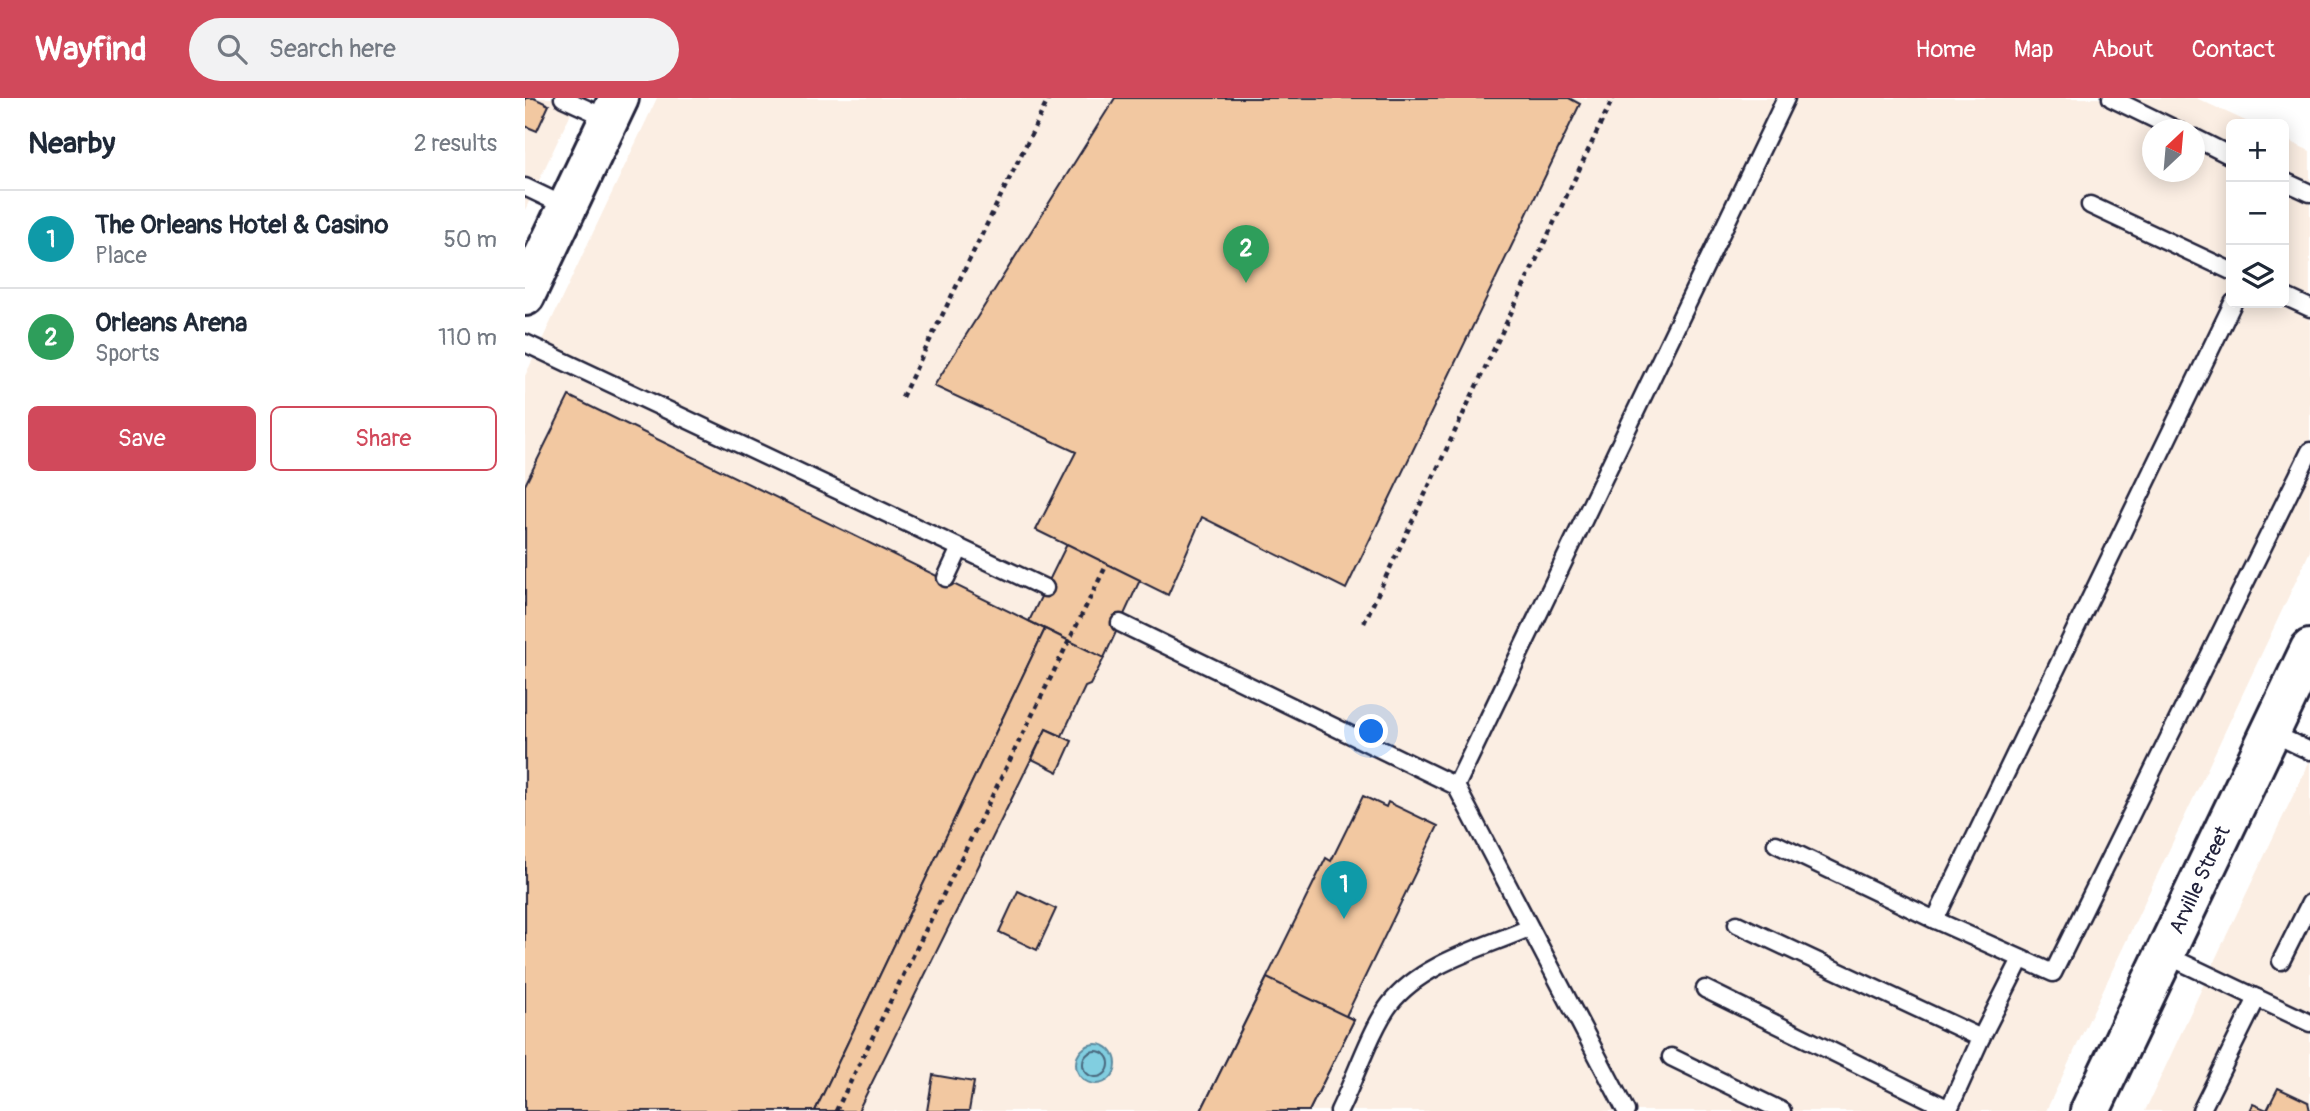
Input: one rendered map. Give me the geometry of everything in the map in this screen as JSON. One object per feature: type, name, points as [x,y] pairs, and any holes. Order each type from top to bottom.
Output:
[{"type":"main road","points":[[525,296],[614,109]]},
{"type":"main road","name":"Arville Street","points":[[2090,1111],[2310,649]]},
{"type":"lane","points":[[563,98],[614,109]]},
{"type":"lane","points":[[1456,786],[1786,98]]},
{"type":"lane","points":[[2111,98],[2154,119]]},
{"type":"lane","points":[[2205,143],[2226,154]]},
{"type":"lane","points":[[2286,182],[2310,193]]},
{"type":"lane","points":[[525,187],[567,207]]},
{"type":"lane","points":[[2090,205],[2226,269]]},
{"type":"lane","points":[[2289,298],[2310,308]]},
{"type":"lane","points":[[1935,920],[2231,308]]},
{"type":"lane","points":[[525,343],[1045,588]]},
{"type":"lane","points":[[1776,844],[2053,973],[2310,451]]},
{"type":"lane","points":[[946,578],[960,548]]},
{"type":"lane","points":[[1121,623],[1456,786],[1626,1111]]},
{"type":"lane","points":[[2270,732],[2310,751]]},
{"type":"lane","points":[[2281,961],[2310,903]]},
{"type":"lane","points":[[1737,924],[1982,1038]]},
{"type":"lane","points":[[1339,1111],[1388,1006],[1405,988],[1430,971],[1529,928]]},
{"type":"lane","points":[[2164,954],[2310,1023]]},
{"type":"lane","points":[[1705,989],[1949,1110],[2021,959]]},
{"type":"lane","points":[[2201,1111],[2257,998]]},
{"type":"lane","points":[[1671,1057],[1782,1111]]},
{"type":"path","points":[[902,397],[1049,98]]},
{"type":"path","points":[[1364,623],[1613,98]]},
{"type":"path","points":[[837,1111],[1107,564]]},
{"type":"shaded area","points":[[525,98],[578,98],[525,210]]},
{"type":"shaded area","points":[[657,98],[2196,98],[2241,119],[2226,119],[2226,308],[2289,308],[2289,141],[2310,151],[2310,551],[2046,1111],[525,1111],[525,376]]},
{"type":"shaded area","points":[[2310,760],[2310,1111],[2145,1111],[2220,949]]},
{"type":"water","points":[[1096,1044],[1104,1045],[1110,1050],[1115,1056],[1115,1072],[1110,1078],[1104,1083],[1096,1084],[1088,1083],[1082,1078],[1077,1072],[1076,1064],[1077,1056],[1082,1050],[1088,1045]]},
{"type":"building","points":[[525,98],[534,98],[549,105],[537,131],[525,126]]},
{"type":"building","points":[[1115,98],[1569,98],[1580,104],[1346,589],[1202,517],[1168,595],[1036,530],[1076,452],[934,386]]},
{"type":"building","points":[[569,396],[1045,629],[815,1111],[525,1111],[525,485]]},
{"type":"building","points":[[1067,544],[1140,580],[1104,658],[1029,621]]},
{"type":"building","points":[[1045,629],[1104,658],[1090,685],[1085,687],[1062,736],[1046,729],[858,1111],[815,1111]]},
{"type":"building","points":[[1046,729],[1072,741],[1058,772],[1032,759]]},
{"type":"building","points":[[1363,796],[1386,807],[1388,802],[1438,826],[1346,1016],[1354,1020],[1309,1111],[1201,1111],[1326,858],[1331,861]]},
{"type":"building","points":[[1018,891],[1056,909],[1037,950],[999,932]]},
{"type":"building","points":[[1267,978],[1354,1020],[1309,1111],[1201,1111]]},
{"type":"building","points":[[933,1075],[974,1082],[969,1111],[927,1111]]},
{"type":"building","points":[[2278,1088],[2308,1102],[2310,1111],[2250,1111],[2253,1104],[2267,1110]]},
{"type":"place","name":"Orleans Arena","points":[[1246,283]]},
{"type":"place","name":"The Orleans Hotel & Casino","points":[[1344,919]]}]
